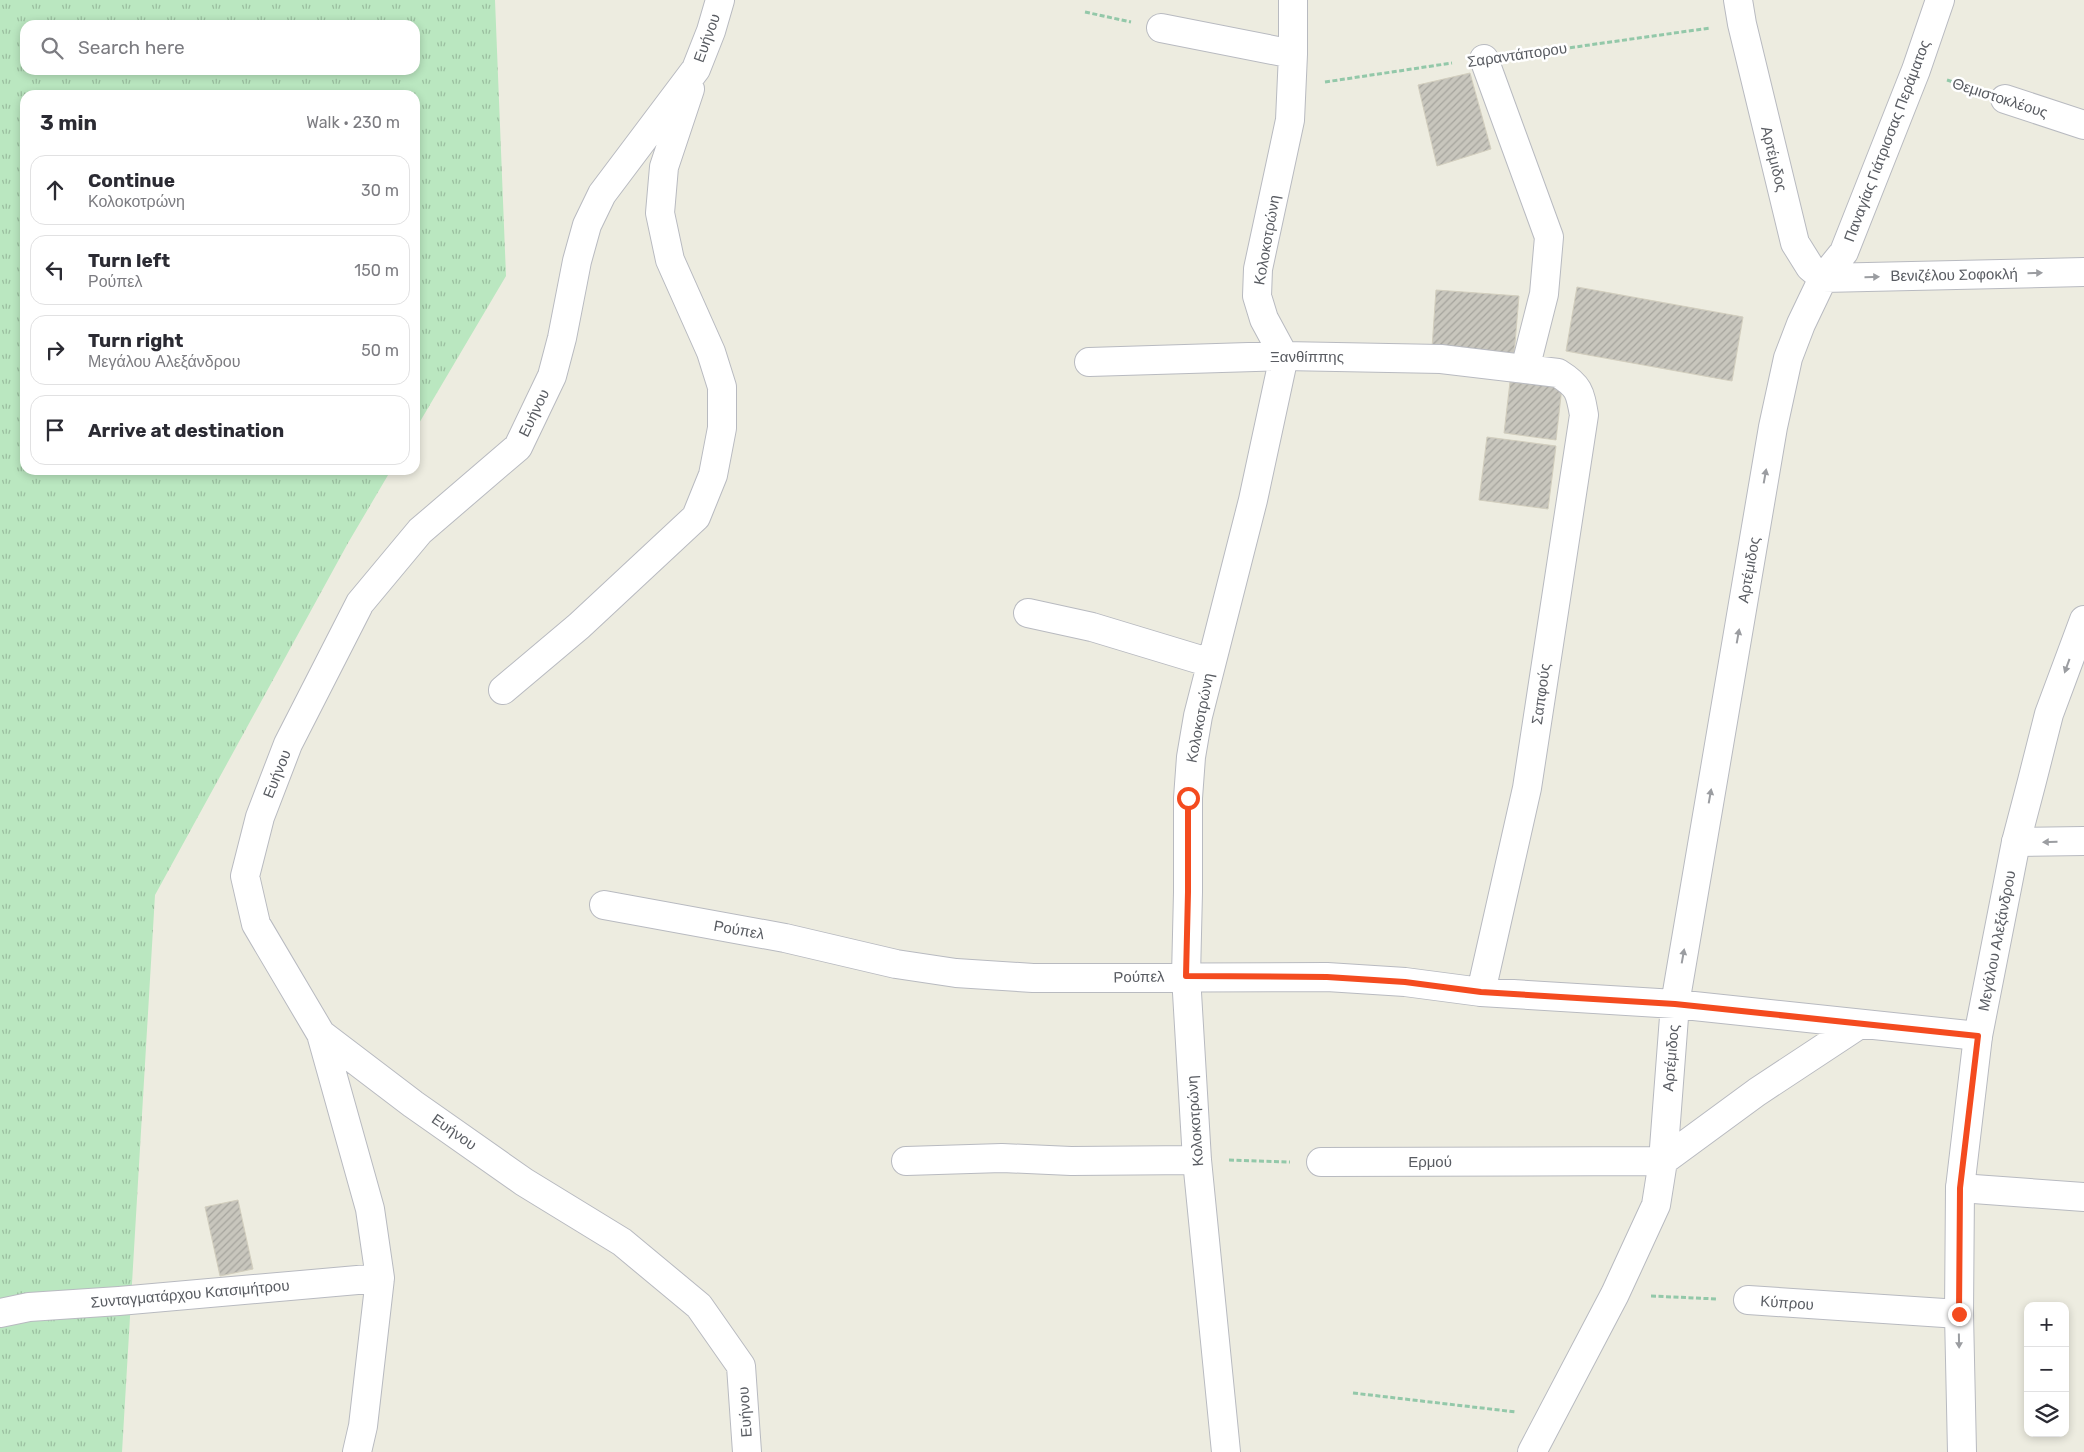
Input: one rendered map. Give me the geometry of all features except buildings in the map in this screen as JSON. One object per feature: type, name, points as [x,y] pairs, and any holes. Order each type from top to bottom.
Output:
[{"type":"street","name":"Ευήνου","points":[[720,0],[711,31],[696,69],[602,194],[587,226],[577,261],[562,338],[552,376],[518,446],[420,530],[360,603],[288,744],[260,816],[245,876],[256,924],[321,1034],[413,1104],[516,1176],[622,1242],[699,1306],[741,1366],[747,1452]]},
{"type":"street","name":"Κολοκοτρώνη","points":[[1226,1452],[1197,1160],[1186,976],[1188,798],[1191,756],[1198,716],[1253,500],[1284,356],[1264,319],[1257,296],[1258,269],[1290,120],[1293,0]]},
{"type":"street","name":"Παναγίας Γιάτρισσας Περάματος","points":[[1823,278],[1844,252],[1916,70],[1940,0]]},
{"type":"street","name":"Αρτέμιδος","points":[[1532,1452],[1615,1294],[1656,1205],[1663,1161],[1675,1004],[1773,427],[1788,358],[1801,324],[1823,278],[1810,267],[1795,244],[1740,12]]},
{"type":"street","points":[[1161,28],[1293,54]]},
{"type":"street","points":[[1484,59],[1549,237],[1544,294],[1525,369]]},
{"type":"street","points":[[502,690],[579,626],[696,517],[713,476],[722,428],[722,386],[711,352],[670,260],[660,213],[664,167],[696,69]]},
{"type":"street","name":"Θεμιστοκλέους","points":[[2005,99],[2084,125]]},
{"type":"street","name":"Βενιζέλου Σοφοκλή","points":[[1823,278],[2084,272]]},
{"type":"street","name":"Ξανθίππης","points":[[1089,362],[1284,356],[1441,359],[1558,373],[1572,382],[1580,392]]},
{"type":"street","name":"Σαπφούς","points":[[1481,992],[1527,788],[1584,415],[1580,392]]},
{"type":"street","points":[[1028,613],[1092,627],[1211,663]]},
{"type":"street","name":"Μεγάλου Αλεξάνδρου","points":[[1962,1452],[1959,1314],[1960,1188],[1978,1036],[2016,842],[2049,714],[2084,620]]},
{"type":"street","points":[[2016,842],[2084,841]]},
{"type":"street","name":"Ρούπελ","points":[[604,905],[785,938],[896,964],[956,973],[1033,978],[1327,977],[1405,982],[1481,992],[1675,1004],[1978,1036]]},
{"type":"street","points":[[1663,1161],[1757,1092],[1860,1024]]},
{"type":"street","points":[[321,1034],[370,1209],[380,1278],[363,1426],[358,1452]]},
{"type":"street","points":[[906,1162],[1002,1158],[1071,1161],[1197,1160]]},
{"type":"street","name":"Ερμού","points":[[1321,1162],[1663,1161]]},
{"type":"street","points":[[1960,1188],[2084,1197]]},
{"type":"street","name":"Συνταγματάρχου Κατσιμήτρου","points":[[0,1313],[28,1307],[380,1278]]},
{"type":"street","name":"Κύπρου","points":[[1748,1300],[1959,1314]]},
{"type":"path","points":[[1085,12],[1161,28]]},
{"type":"path","name":"Σαραντάπορου","points":[[1292,86],[1484,59],[1740,12]]},
{"type":"path","name":"Θεμιστοκλέους","points":[[1916,70],[2005,99]]},
{"type":"path","points":[[1197,1160],[1321,1162]]},
{"type":"path","name":"Κύπρου","points":[[1615,1294],[1748,1300]]},
{"type":"path","points":[[1353,1393],[1551,1416]]},
{"type":"green space","points":[[0,0],[495,0],[506,276],[420,422],[420,90],[20,90],[20,475],[388,475],[348,543],[155,895],[122,1452],[0,1452]]},
{"type":"route","points":[[1188,798],[1186,976],[1327,977],[1405,982],[1481,992],[1675,1004],[1978,1036],[1960,1188],[1959,1314]]}]
